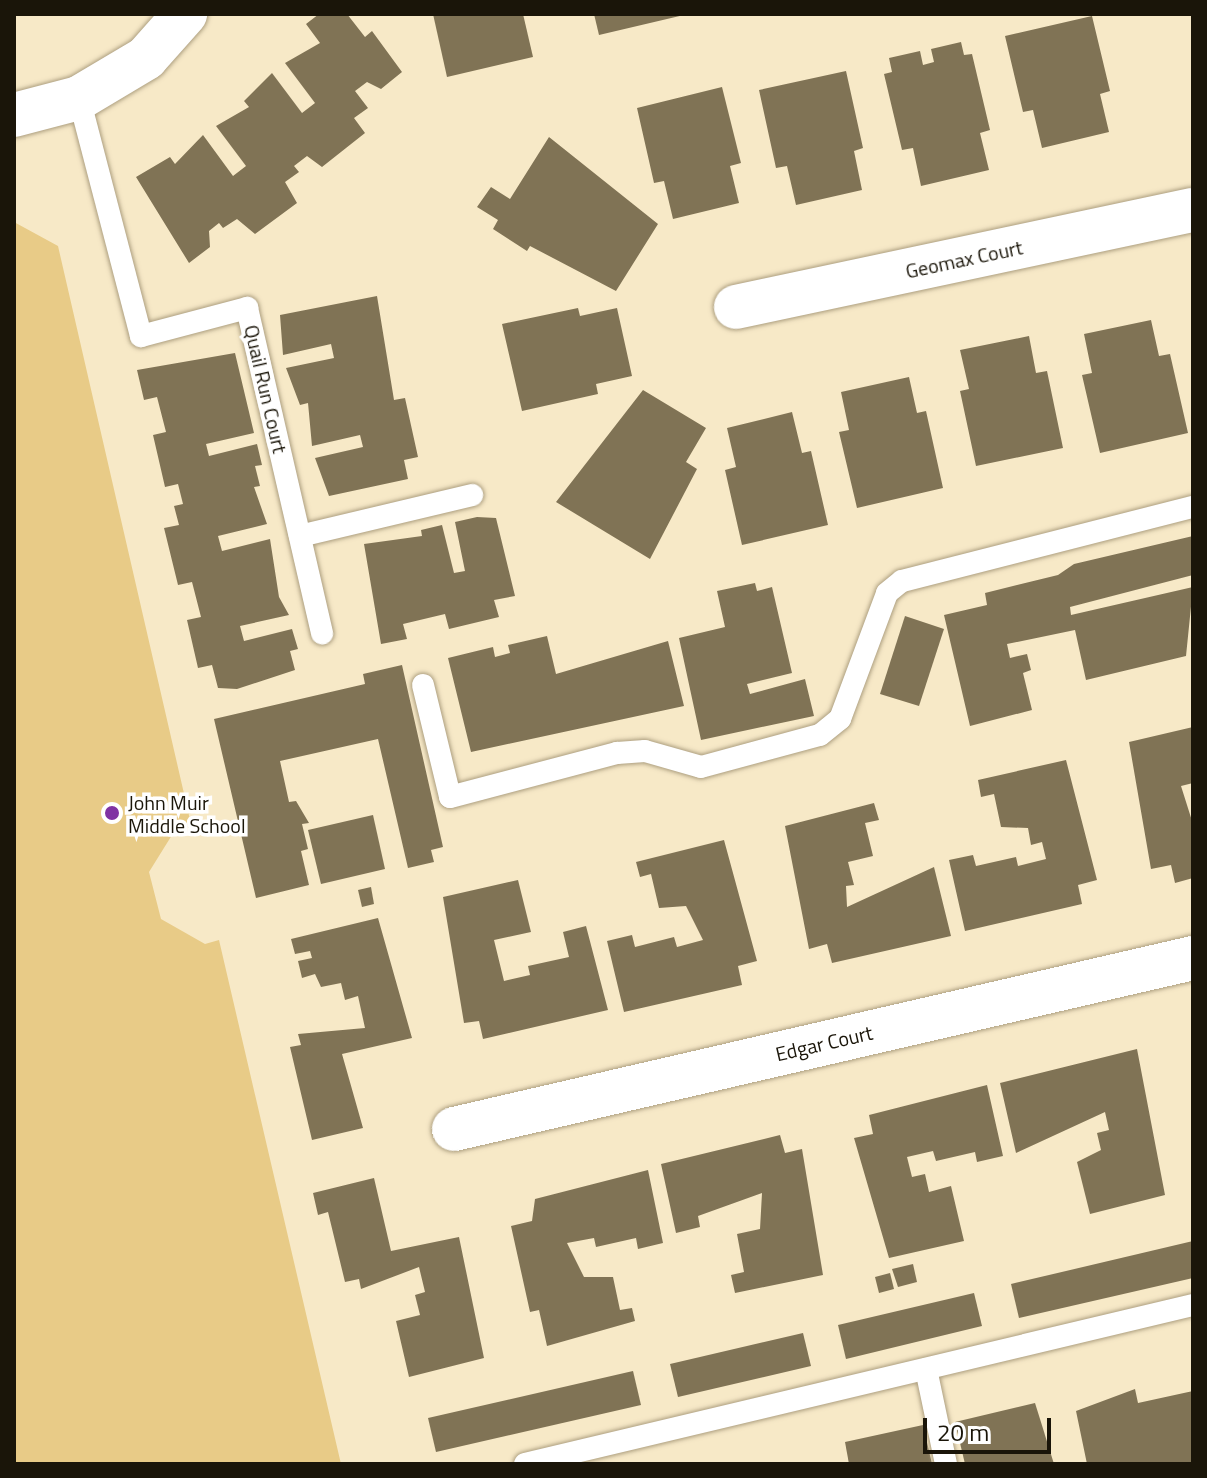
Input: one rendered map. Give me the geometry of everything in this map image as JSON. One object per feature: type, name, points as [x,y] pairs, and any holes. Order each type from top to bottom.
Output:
[{"type":"street","points":[[14,115],[79,98],[146,58],[185,14]]},
{"type":"street","name":"Geomax Court","points":[[736,307],[1193,210]]},
{"type":"street","name":"Edgar Court","points":[[454,1129],[1193,958]]},
{"type":"lane","name":"Quail Run Court","points":[[79,98],[141,336],[247,308],[322,633]]},
{"type":"lane","points":[[300,536],[472,495]]},
{"type":"lane","points":[[423,685],[450,797],[617,753],[645,751],[701,767],[820,735],[840,719],[887,593],[902,581],[1193,507]]},
{"type":"lane","points":[[525,1464],[1193,1305]]},
{"type":"lane","points":[[926,1369],[946,1464]]},
{"type":"shaded area","name":"John Muir Middle School","points":[[14,222],[58,246],[191,824],[177,827],[149,872],[161,919],[205,944],[219,940],[341,1464],[14,1464]]},
{"type":"building","points":[[319,14],[347,14],[365,37],[372,31],[402,72],[381,89],[367,82],[355,91],[368,108],[354,118],[365,133],[322,167],[307,156],[294,166],[299,172],[285,182],[297,203],[255,234],[237,219],[223,228],[219,223],[209,231],[210,247],[189,263],[136,177],[170,157],[175,164],[203,135],[233,176],[246,166],[216,126],[249,107],[244,101],[272,73],[302,113],[315,103],[285,63],[320,43],[306,24]]},
{"type":"building","points":[[433,14],[523,14],[533,57],[447,77]]},
{"type":"building","points":[[594,14],[684,14],[684,15],[599,35]]},
{"type":"building","points":[[1092,16],[1110,91],[1100,94],[1109,132],[1042,148],[1033,110],[1023,112],[1005,36]]},
{"type":"building","points":[[961,42],[964,55],[972,54],[990,130],[980,133],[989,170],[921,186],[913,148],[902,150],[884,74],[892,72],[889,58],[920,51],[923,65],[934,62],[931,49]]},
{"type":"building","points":[[846,71],[863,148],[854,151],[862,190],[796,205],[787,166],[776,168],[759,90]]},
{"type":"building","points":[[722,87],[741,163],[730,166],[739,203],[673,219],[664,181],[654,183],[637,108]]},
{"type":"building","points":[[549,137],[658,224],[616,291],[530,246],[527,251],[493,229],[498,220],[477,207],[491,187],[510,199]]},
{"type":"building","points":[[377,296],[394,400],[405,398],[418,457],[404,460],[408,479],[329,496],[315,458],[363,447],[360,435],[312,446],[308,403],[300,405],[286,368],[334,358],[331,344],[283,355],[280,315]]},
{"type":"building","points":[[578,308],[580,316],[617,308],[632,376],[596,384],[598,394],[522,411],[502,324]]},
{"type":"building","points":[[1151,320],[1159,356],[1170,354],[1188,433],[1100,453],[1082,375],[1092,373],[1084,334]]},
{"type":"building","points":[[1029,336],[1036,373],[1047,371],[1063,448],[976,466],[960,391],[969,389],[960,350]]},
{"type":"building","points":[[235,353],[254,433],[206,444],[209,456],[257,444],[262,465],[255,466],[260,486],[254,487],[267,524],[218,536],[222,551],[270,539],[279,597],[289,615],[240,626],[244,641],[292,629],[298,649],[290,651],[295,670],[237,689],[218,688],[212,665],[198,668],[187,620],[201,617],[192,582],[178,585],[164,528],[179,525],[174,506],[183,504],[178,484],[165,487],[153,435],[166,432],[157,397],[144,400],[137,370]]},
{"type":"building","points":[[909,377],[917,413],[926,411],[943,488],[857,508],[839,432],[849,430],[841,392]]},
{"type":"building","points":[[643,390],[706,428],[686,462],[697,469],[650,559],[556,502]]},
{"type":"building","points":[[792,412],[802,453],[811,451],[828,525],[742,545],[725,470],[736,467],[727,428]]},
{"type":"building","points":[[477,517],[496,518],[515,596],[494,600],[499,617],[449,629],[445,614],[403,624],[407,639],[381,644],[364,544],[422,536],[421,530],[442,525],[454,573],[465,571],[455,522]]},
{"type":"building","points":[[1193,536],[1193,575],[1070,607],[1071,615],[1193,587],[1186,656],[1086,680],[1075,630],[1007,644],[1010,658],[1027,654],[1031,670],[1023,673],[1032,710],[970,726],[944,615],[987,605],[985,593],[1058,575],[1074,564]]},
{"type":"building","points":[[755,583],[757,591],[772,587],[792,673],[747,684],[750,694],[805,679],[814,716],[701,740],[679,638],[725,627],[717,591]]},
{"type":"building","points":[[905,616],[944,629],[919,706],[880,694]]},
{"type":"building","points":[[547,636],[556,674],[668,641],[684,706],[471,752],[448,658],[493,647],[495,657],[510,653],[508,645]]},
{"type":"building","points":[[402,665],[443,847],[431,850],[434,862],[408,868],[378,739],[280,761],[289,802],[296,801],[309,823],[302,824],[308,849],[301,851],[309,885],[256,898],[214,719],[365,684],[363,674]]},
{"type":"building","points":[[1193,727],[1193,783],[1181,786],[1193,824],[1193,878],[1175,883],[1171,865],[1151,869],[1129,742]]},
{"type":"building","points":[[1066,760],[1097,880],[1078,885],[1082,904],[965,931],[949,860],[973,855],[976,866],[1016,857],[1018,866],[1046,859],[1042,842],[1031,845],[1028,828],[1001,827],[994,794],[981,797],[978,780]]},
{"type":"building","points":[[874,803],[879,820],[865,823],[873,856],[848,862],[854,885],[846,886],[847,907],[934,867],[951,936],[832,963],[827,944],[809,949],[785,826]]},
{"type":"building","points":[[373,815],[385,869],[321,884],[308,830]]},
{"type":"building","points":[[724,840],[757,961],[738,966],[742,985],[624,1012],[607,941],[632,935],[635,947],[674,937],[677,947],[703,940],[686,906],[659,908],[651,874],[640,877],[636,862]]},
{"type":"building","points":[[518,880],[531,932],[494,940],[504,981],[530,975],[528,966],[569,957],[563,932],[586,926],[608,1010],[483,1039],[479,1021],[464,1023],[443,897]]},
{"type":"building","points":[[371,887],[374,904],[362,907],[358,890]]},
{"type":"building","points":[[378,918],[412,1038],[342,1054],[363,1128],[312,1140],[290,1047],[301,1045],[298,1034],[365,1028],[358,996],[345,1000],[341,983],[321,987],[315,974],[302,978],[298,961],[312,958],[310,951],[295,954],[291,939]]},
{"type":"building","points":[[1137,1049],[1165,1195],[1090,1214],[1077,1162],[1101,1150],[1097,1133],[1109,1130],[1105,1112],[1016,1153],[1000,1083]]},
{"type":"building","points":[[987,1085],[1003,1156],[977,1162],[975,1152],[936,1161],[933,1151],[907,1157],[912,1177],[925,1174],[929,1192],[951,1186],[964,1241],[889,1258],[854,1138],[873,1134],[869,1115]]},
{"type":"building","points":[[780,1135],[785,1153],[802,1149],[823,1275],[735,1293],[731,1275],[744,1272],[737,1234],[760,1229],[762,1193],[698,1216],[700,1227],[676,1233],[661,1164]]},
{"type":"building","points":[[648,1170],[663,1243],[638,1249],[636,1238],[596,1247],[594,1238],[567,1243],[584,1277],[613,1277],[620,1310],[632,1308],[635,1321],[547,1346],[539,1310],[530,1312],[511,1226],[532,1221],[535,1199]]},
{"type":"building","points":[[374,1178],[391,1251],[459,1237],[484,1358],[409,1377],[396,1321],[420,1315],[415,1295],[425,1292],[419,1267],[361,1289],[359,1279],[345,1282],[328,1212],[318,1215],[313,1193]]},
{"type":"building","points":[[1193,1241],[1193,1278],[1019,1318],[1011,1284]]},
{"type":"building","points":[[913,1264],[917,1282],[898,1287],[892,1269]]},
{"type":"building","points":[[890,1273],[894,1289],[879,1293],[875,1277]]},
{"type":"building","points":[[974,1293],[982,1326],[846,1359],[838,1325]]},
{"type":"building","points":[[803,1333],[811,1366],[678,1397],[670,1364]]},
{"type":"building","points":[[633,1371],[641,1405],[436,1452],[428,1418]]},
{"type":"building","points":[[1135,1389],[1138,1403],[1193,1391],[1193,1464],[1087,1464],[1076,1411]]},
{"type":"building","points":[[1035,1403],[1054,1464],[965,1464],[955,1422]]},
{"type":"building","points":[[923,1425],[932,1464],[849,1464],[845,1442]]},
{"type":"place","name":"John Muir Middle School","points":[[112,813]]}]
